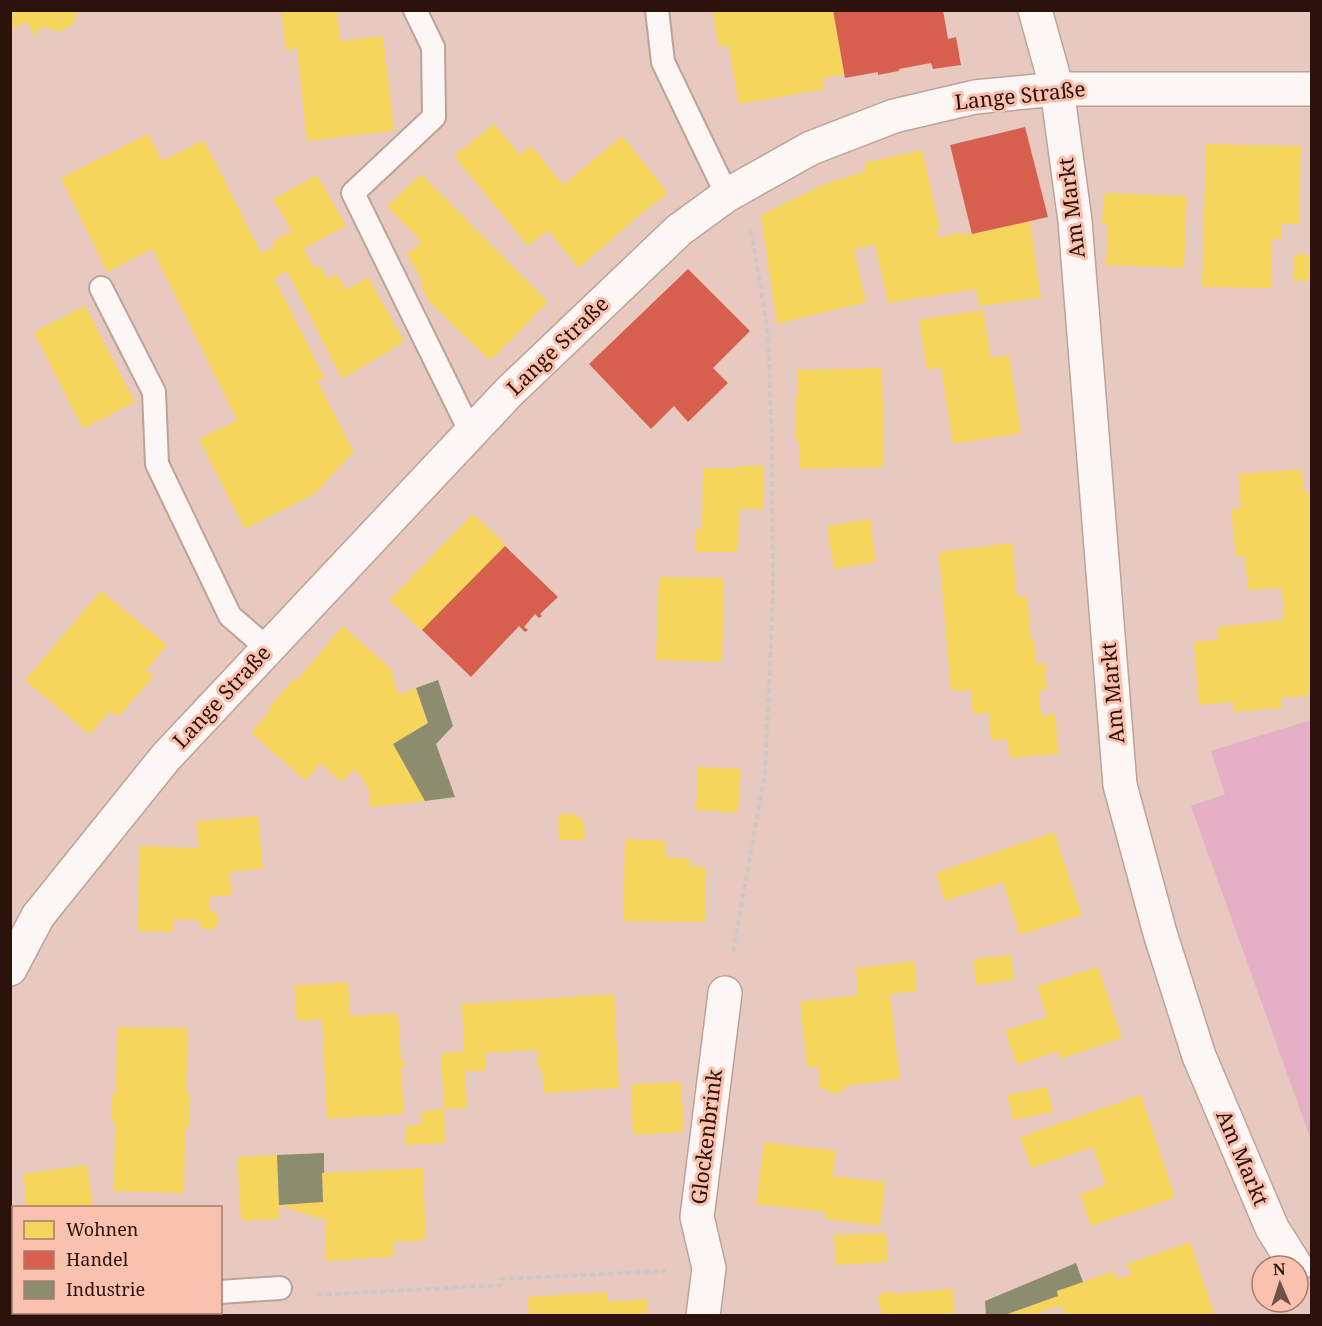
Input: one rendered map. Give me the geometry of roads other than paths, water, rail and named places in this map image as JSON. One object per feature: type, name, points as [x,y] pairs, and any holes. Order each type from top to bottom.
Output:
[{"type":"street","name":"Am Markt","points":[[1035,10],[1057,88],[1076,221],[1120,785],[1160,933],[1199,1056],[1272,1228],[1289,1254]]},
{"type":"street","name":"Lange Straße","points":[[10,969],[45,907],[166,757],[267,648],[509,393],[679,230],[735,189],[811,148],[894,116],[975,97],[1057,88],[1311,88]]},
{"type":"street","name":"Glockenbrink","points":[[703,1316],[709,1268],[697,1216],[725,993]]},
{"type":"lane","points":[[415,10],[433,47],[434,117],[353,193],[471,433]]},
{"type":"lane","points":[[657,10],[663,62],[735,189]]},
{"type":"lane","points":[[101,288],[154,392],[157,464],[230,616],[267,648]]},
{"type":"lane","points":[[222,1292],[280,1288]]}]
